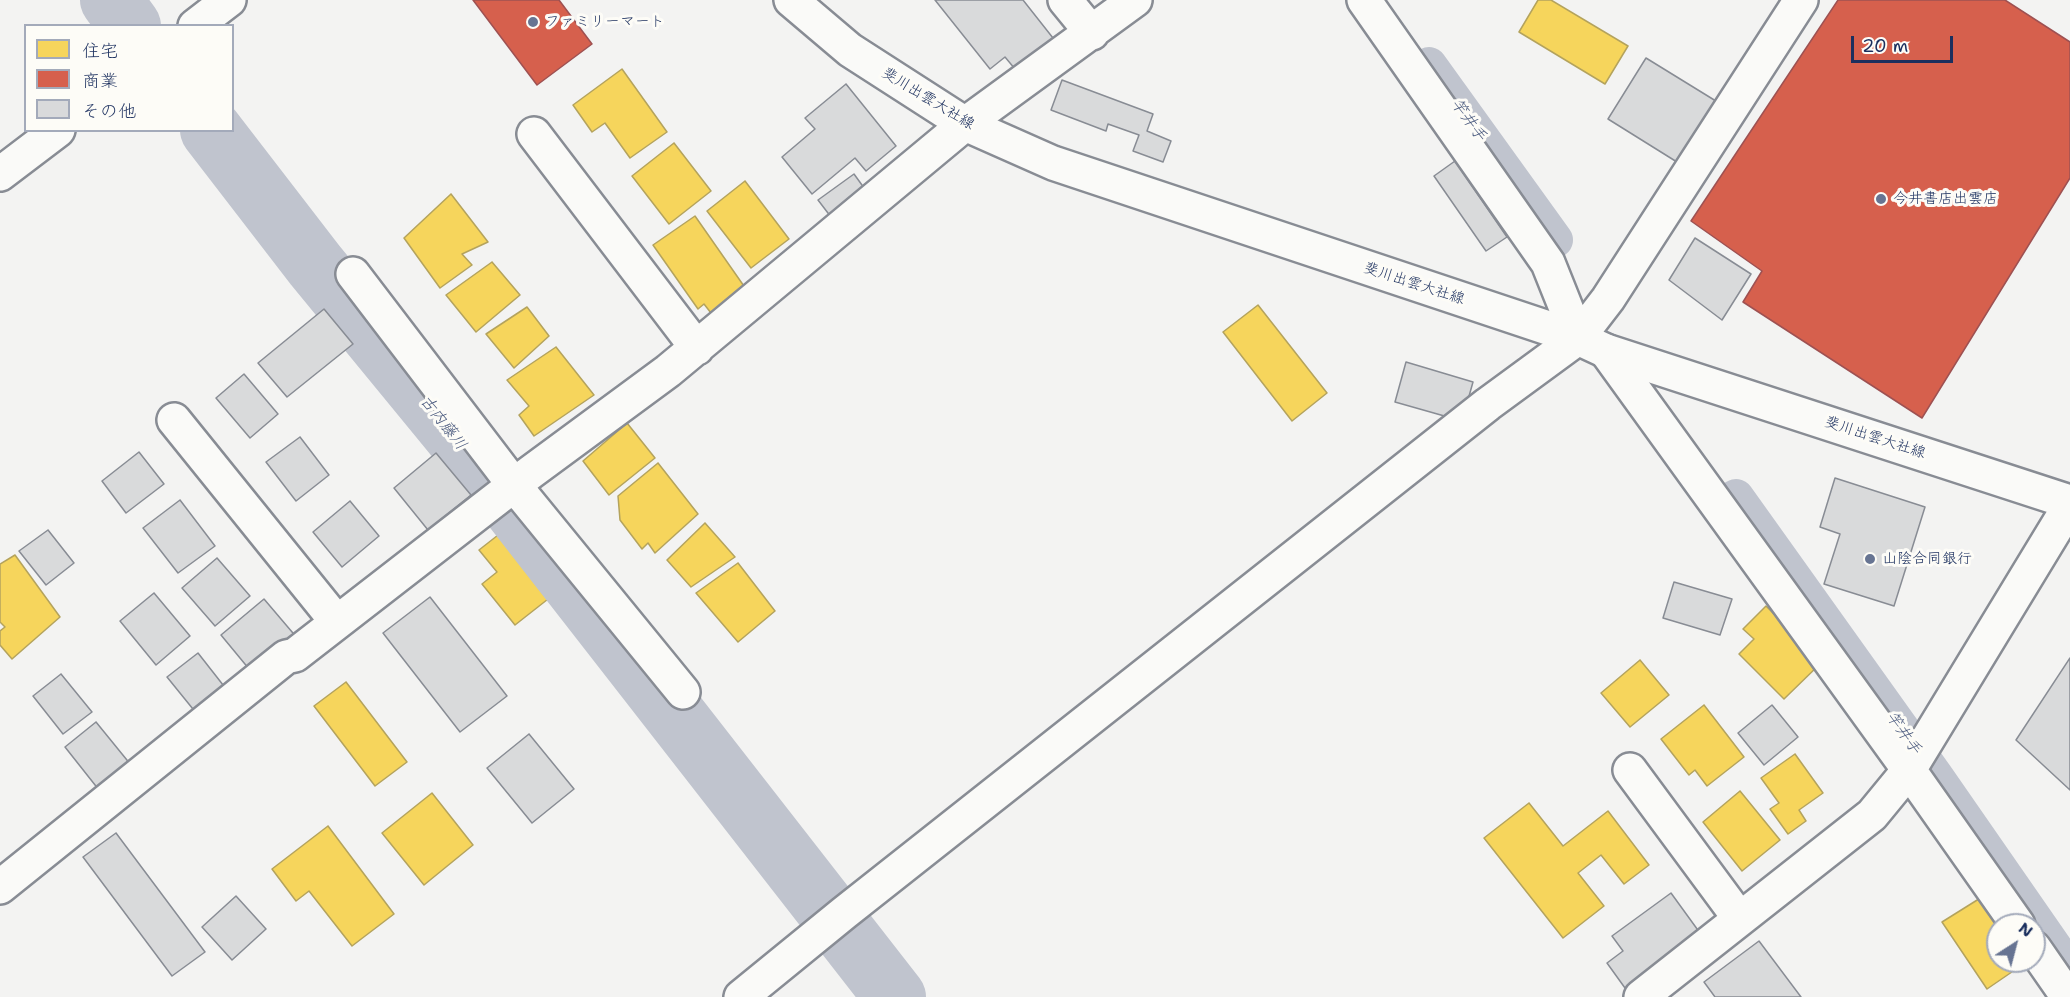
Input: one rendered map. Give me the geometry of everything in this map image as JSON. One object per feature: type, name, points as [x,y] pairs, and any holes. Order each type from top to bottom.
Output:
[{"type":"street","points":[[198,24],[229,0]]},
{"type":"street","name":"斐川出雲大社線","points":[[791,0],[850,50],[965,124],[1053,163],[2070,504]]},
{"type":"street","points":[[1065,0],[1092,33]]},
{"type":"street","points":[[0,887],[286,657],[295,655],[514,485],[697,348],[965,124],[1135,0]]},
{"type":"street","points":[[1364,0],[1548,263],[1592,345],[1909,770],[2010,913]]},
{"type":"street","points":[[741,997],[1460,426],[1592,345],[1608,299],[1802,0]]},
{"type":"street","points":[[0,174],[55,132]]},
{"type":"street","points":[[534,134],[697,348]]},
{"type":"street","points":[[353,274],[514,485],[683,692]]},
{"type":"street","points":[[174,420],[338,622]]},
{"type":"street","points":[[1641,997],[1872,815],[1909,770],[2070,504]]},
{"type":"street","points":[[1630,770],[1740,919]]},
{"type":"street","points":[[2046,965],[2068,997]]},
{"type":"building: 住宅","points":[[1538,0],[1551,0],[1628,46],[1605,84],[1519,32]]},
{"type":"building: 住宅","points":[[622,69],[667,132],[630,158],[605,123],[592,132],[573,105]]},
{"type":"building: 住宅","points":[[674,143],[711,191],[669,224],[632,176]]},
{"type":"building: 住宅","points":[[745,181],[789,239],[751,268],[707,211]]},
{"type":"building: 住宅","points":[[451,194],[488,242],[462,254],[472,265],[440,288],[404,238]]},
{"type":"building: 住宅","points":[[695,216],[746,289],[711,313],[704,304],[698,309],[653,245]]},
{"type":"building: 住宅","points":[[492,262],[520,295],[476,332],[446,295]]},
{"type":"building: 住宅","points":[[1258,305],[1327,393],[1292,421],[1223,332]]},
{"type":"building: 住宅","points":[[527,307],[549,336],[514,368],[486,334]]},
{"type":"building: 住宅","points":[[556,347],[594,395],[534,436],[519,415],[529,406],[507,380]]},
{"type":"building: 住宅","points":[[627,423],[655,458],[609,495],[583,461]]},
{"type":"building: 住宅","points":[[658,463],[698,514],[655,553],[648,543],[642,549],[620,520],[618,496]]},
{"type":"building: 住宅","points":[[705,523],[735,557],[691,587],[667,560]]},
{"type":"building: 住宅","points":[[507,528],[557,592],[515,625],[482,584],[497,572],[479,550]]},
{"type":"building: 住宅","points":[[15,555],[60,617],[12,659],[0,645],[0,631],[5,627],[0,622],[0,564]]},
{"type":"building: 住宅","points":[[738,563],[775,611],[738,642],[696,593]]},
{"type":"building: 住宅","points":[[1766,606],[1822,662],[1784,699],[1739,654],[1754,639],[1743,629]]},
{"type":"building: 住宅","points":[[1640,660],[1669,695],[1630,727],[1601,693]]},
{"type":"building: 住宅","points":[[346,682],[407,762],[375,786],[314,706]]},
{"type":"building: 住宅","points":[[1704,705],[1744,757],[1707,786],[1695,770],[1689,775],[1661,739]]},
{"type":"building: 住宅","points":[[1795,754],[1823,793],[1799,810],[1806,821],[1788,834],[1770,809],[1779,803],[1761,778]]},
{"type":"building: 住宅","points":[[1740,791],[1780,840],[1742,871],[1703,822]]},
{"type":"building: 住宅","points":[[432,793],[473,845],[424,885],[382,833]]},
{"type":"building: 住宅","points":[[1529,803],[1563,846],[1608,811],[1649,865],[1624,884],[1601,855],[1578,873],[1604,906],[1563,938],[1484,838]]},
{"type":"building: 住宅","points":[[328,826],[394,914],[352,946],[309,891],[296,901],[272,869]]},
{"type":"building: 住宅","points":[[1982,897],[1991,913],[1986,913],[1986,973],[2010,973],[1987,989],[1942,922]]},
{"type":"building: 商業","name":"ファミリーマート","points":[[473,0],[559,0],[592,44],[537,85]]},
{"type":"building: 商業","name":"今井書店出雲店","points":[[1838,0],[2005,0],[2070,42],[2070,178],[1922,418],[1743,302],[1762,271],[1691,221]]},
{"type":"building: その他","points":[[935,0],[1023,0],[1053,38],[1015,69],[1005,57],[990,69]]},
{"type":"building: その他","points":[[1646,58],[1724,106],[1685,167],[1608,119]]},
{"type":"building: その他","points":[[1062,80],[1153,114],[1147,131],[1171,141],[1163,162],[1133,151],[1139,135],[1108,124],[1106,131],[1051,110]]},
{"type":"building: その他","points":[[846,84],[896,146],[866,171],[855,158],[812,194],[782,157],[815,129],[805,118]]},
{"type":"building: その他","points":[[1455,161],[1507,237],[1486,251],[1434,176]]},
{"type":"building: その他","points":[[854,174],[867,192],[831,217],[818,200]]},
{"type":"building: その他","points":[[1695,238],[1751,274],[1722,320],[1669,280]]},
{"type":"building: その他","points":[[324,309],[353,344],[287,397],[258,363]]},
{"type":"building: その他","points":[[1406,362],[1473,382],[1462,421],[1395,402]]},
{"type":"building: その他","points":[[244,374],[278,414],[250,438],[216,398]]},
{"type":"building: その他","points":[[300,437],[329,475],[296,501],[266,462]]},
{"type":"building: その他","points":[[139,452],[164,484],[126,513],[102,481]]},
{"type":"building: その他","points":[[436,453],[471,495],[428,530],[394,488]]},
{"type":"building: その他","name":"山陰合同銀行","points":[[1835,478],[1925,507],[1894,606],[1824,584],[1840,534],[1820,527]]},
{"type":"building: その他","points":[[180,500],[215,546],[178,573],[143,528]]},
{"type":"building: その他","points":[[350,501],[379,536],[342,567],[313,532]]},
{"type":"building: その他","points":[[48,530],[74,563],[46,585],[19,551]]},
{"type":"building: その他","points":[[217,558],[250,596],[215,626],[182,588]]},
{"type":"building: その他","points":[[1674,582],[1732,599],[1720,635],[1663,618]]},
{"type":"building: その他","points":[[154,593],[190,636],[156,665],[120,621]]},
{"type":"building: その他","points":[[430,597],[507,696],[460,732],[383,633]]},
{"type":"building: その他","points":[[264,599],[298,639],[254,675],[221,635]]},
{"type":"building: その他","points":[[198,653],[227,690],[197,714],[167,677]]},
{"type":"building: その他","points":[[2070,658],[2070,790],[2016,740]]},
{"type":"building: その他","points":[[61,674],[92,712],[63,734],[33,696]]},
{"type":"building: その他","points":[[1772,705],[1798,737],[1764,765],[1738,733]]},
{"type":"building: その他","points":[[96,722],[131,765],[99,790],[65,747]]},
{"type":"building: その他","points":[[529,734],[574,789],[532,823],[487,768]]},
{"type":"building: その他","points":[[116,833],[205,952],[172,976],[83,857]]},
{"type":"building: その他","points":[[1671,893],[1700,933],[1625,988],[1607,963],[1623,951],[1612,936]]},
{"type":"building: その他","points":[[236,896],[266,929],[232,960],[202,927]]},
{"type":"building: その他","points":[[1759,941],[1801,997],[1715,997],[1704,982]]},
{"type":"waterway","name":"古内藤川","points":[[111,0],[129,24]]},
{"type":"waterway","name":"竿井手","points":[[1429,65],[1555,240]]},
{"type":"waterway","name":"古内藤川","points":[[213,132],[315,265],[503,494],[895,997]]},
{"type":"waterway","name":"竿井手","points":[[1736,497],[1936,777],[2070,970]]},
{"type":"place","name":"ファミリーマート","points":[[533,22]]},
{"type":"place","name":"今井書店出雲店","points":[[1881,199]]},
{"type":"place","name":"山陰合同銀行","points":[[1870,559]]}]
